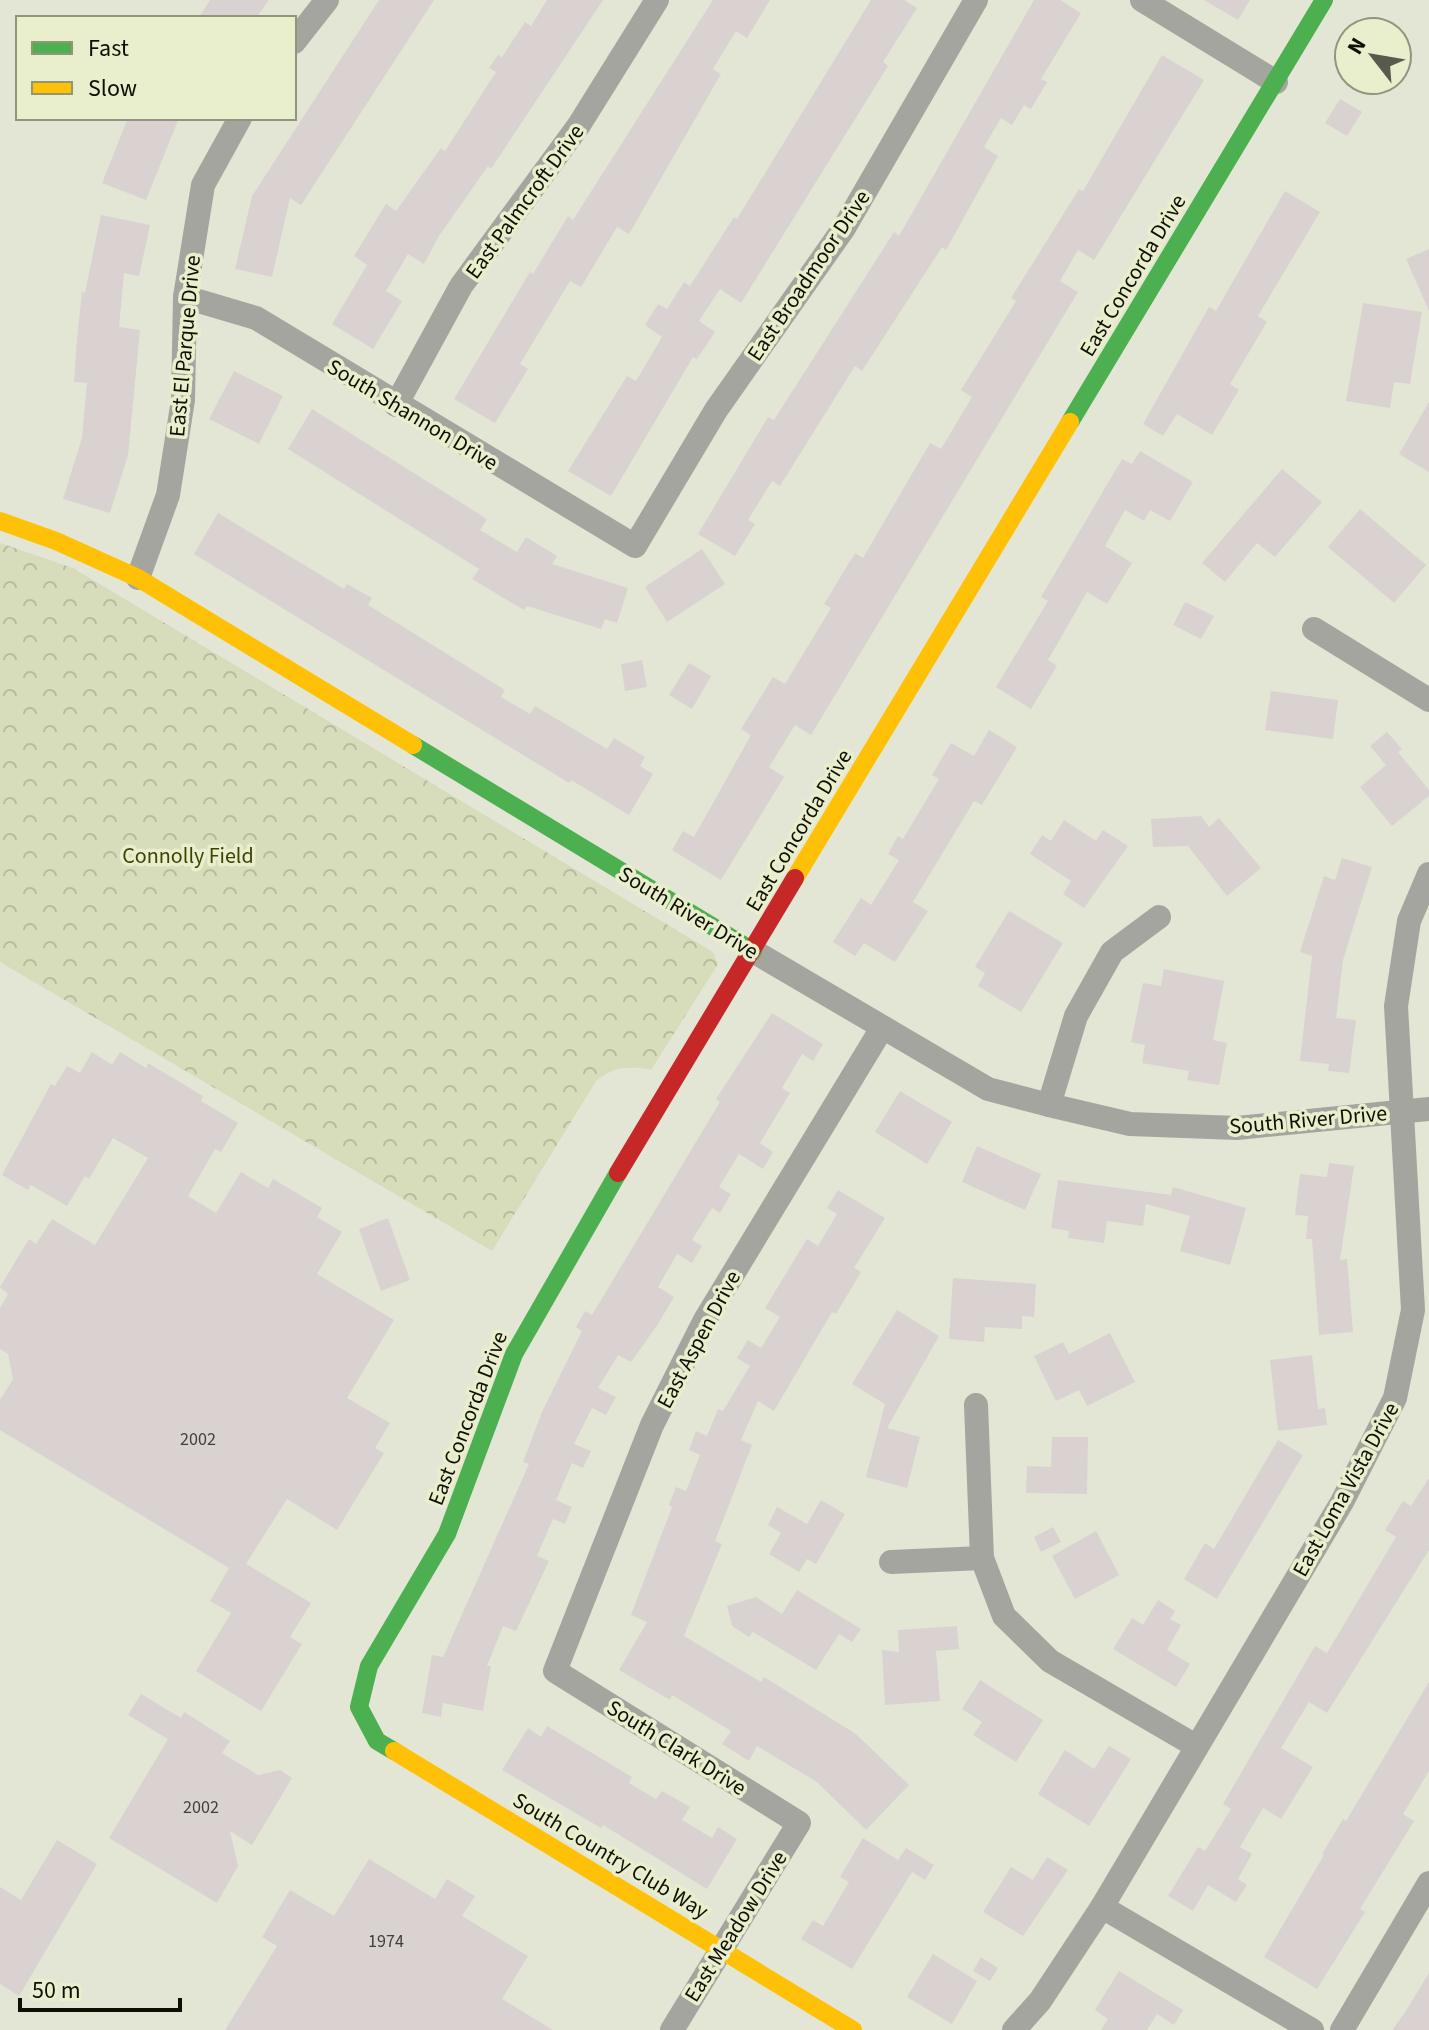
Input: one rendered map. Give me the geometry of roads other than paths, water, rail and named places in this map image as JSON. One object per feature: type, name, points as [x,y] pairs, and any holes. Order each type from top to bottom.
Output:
[{"type":"street","points":[[296,39],[327,0]]},
{"type":"street","name":"East Palmcroft Drive","points":[[396,405],[461,286],[579,125],[657,0]]},
{"type":"street","name":"East Broadmoor Drive","points":[[635,546],[716,410],[844,228],[976,0]]},
{"type":"street","points":[[1142,0],[1276,82]]},
{"type":"street","name":"East Concorda Drive","points":[[359,1707],[369,1666],[447,1534],[514,1354],[568,1255],[1324,0]]},
{"type":"street","name":"East El Parque Drive","points":[[138,578],[168,495],[183,400],[185,297],[203,185],[239,120]]},
{"type":"street","name":"South Shannon Drive","points":[[185,297],[256,318],[635,546]]},
{"type":"street","name":"South River Drive","points":[[0,521],[56,541],[138,578],[753,951],[988,1089],[1130,1124],[1237,1128],[1429,1109]]},
{"type":"street","points":[[1314,629],[1429,700]]},
{"type":"street","name":"East Loma Vista Drive","points":[[1014,2030],[1040,2001],[1102,1907],[1342,1502],[1395,1398],[1413,1310],[1396,1006],[1409,921],[1429,874]]},
{"type":"street","points":[[1049,1105],[1076,1016],[1112,952],[1159,917]]},
{"type":"street","name":"East Aspen Drive","points":[[555,1671],[652,1425],[705,1320],[882,1028]]},
{"type":"street","points":[[976,1405],[982,1558],[1004,1616],[1050,1661],[1196,1746]]},
{"type":"street","points":[[891,1562],[982,1558]]},
{"type":"street","name":"South Clark Drive","points":[[555,1671],[799,1823]]},
{"type":"street","name":"South Country Club Way","points":[[359,1707],[377,1741],[853,2030]]},
{"type":"street","name":"East Meadow Drive","points":[[672,2030],[799,1823]]},
{"type":"street","points":[[1342,2030],[1429,1883]]},
{"type":"street","points":[[1102,1907],[1312,2030]]},
{"type":"park label","name":"Connolly Field","points":[[188,855]]}]
